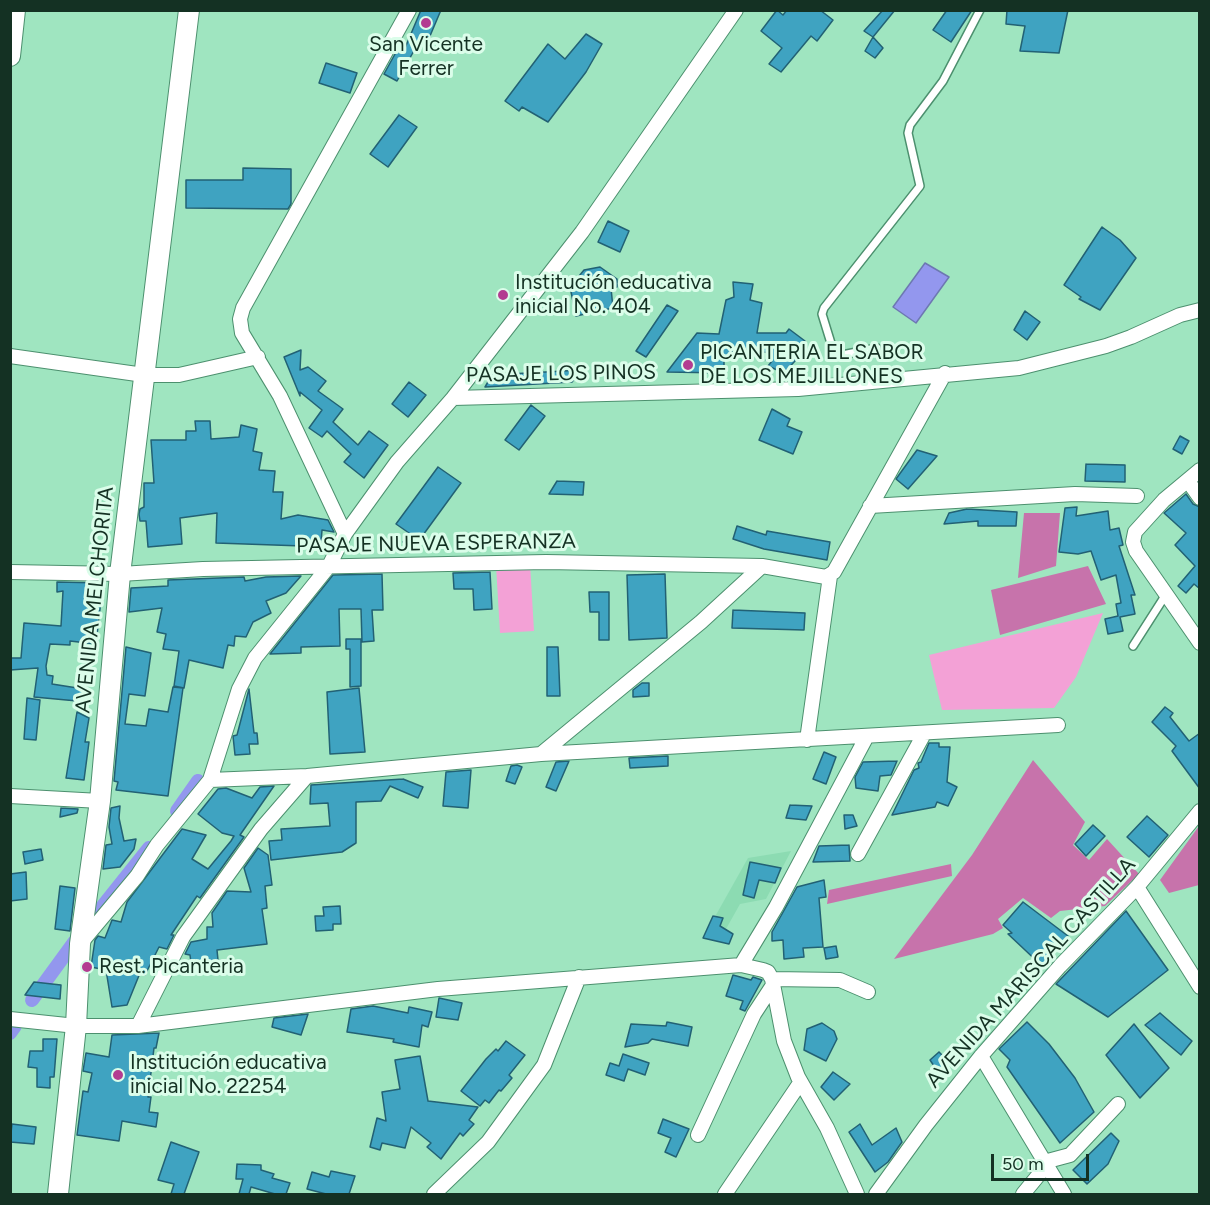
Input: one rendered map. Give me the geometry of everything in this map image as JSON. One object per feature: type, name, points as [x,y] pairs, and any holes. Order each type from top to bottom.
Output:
[{"type":"main road","points":[[10,56],[15,10]]},
{"type":"main road","name":"AVENIDA MELCHORITA","points":[[58,1194],[76,1026],[80,944],[100,801],[120,574],[189,10]]},
{"type":"street","points":[[345,534],[280,396],[242,333],[240,319],[243,308],[409,10]]},
{"type":"street","points":[[80,944],[137,876],[157,845],[210,780],[239,689],[255,658],[329,566],[345,534],[397,462],[453,398],[582,232],[736,10]]},
{"type":"street","name":"PASAJE LOS PINOS","points":[[453,398],[798,389],[945,373],[1019,368],[1067,357],[1131,337],[1180,315],[1200,310]]},
{"type":"street","points":[[10,356],[144,375],[179,375],[258,357]]},
{"type":"street","points":[[807,740],[830,576],[945,373]]},
{"type":"street","points":[[1200,470],[1164,500],[1135,532],[1133,542],[1136,551],[1165,596],[1200,643]]},
{"type":"street","points":[[1188,481],[1200,498]]},
{"type":"street","points":[[870,506],[1076,494],[1137,496]]},
{"type":"street","name":"PASAJE NUEVA ESPERANZA","points":[[10,572],[120,574],[329,566],[546,562],[762,566],[830,576]]},
{"type":"street","points":[[541,754],[701,622],[762,566]]},
{"type":"street","points":[[210,780],[307,776],[541,754],[1058,725]]},
{"type":"street","points":[[858,854],[924,734]]},
{"type":"street","points":[[741,965],[776,907],[867,736]]},
{"type":"street","points":[[138,1026],[183,938],[261,829],[307,776]]},
{"type":"street","points":[[10,796],[100,801]]},
{"type":"street","name":"AVENIDA MARISCAL CASTILLA","points":[[876,1194],[926,1125],[981,1056],[1060,966],[1137,887],[1200,811]]},
{"type":"street","points":[[1137,887],[1200,987]]},
{"type":"street","points":[[10,1019],[76,1026],[138,1026],[438,989],[741,965],[768,972],[784,1041],[800,1083],[827,1128],[857,1194]]},
{"type":"street","points":[[434,1194],[488,1142],[544,1065],[579,977]]},
{"type":"street","points":[[772,982],[840,980],[868,992]]},
{"type":"street","points":[[698,1135],[754,1014],[772,982]]},
{"type":"street","points":[[981,1056],[1064,1194]]},
{"type":"street","points":[[725,1194],[800,1083]]},
{"type":"street","points":[[1023,1194],[1045,1164],[1070,1155],[1118,1104]]},
{"type":"lane","points":[[877,348],[837,356],[834,353],[822,314],[824,308],[920,186],[908,133],[909,125],[943,81],[980,10]]},
{"type":"lane","points":[[1133,646],[1165,596]]},
{"type":"shaded area","points":[[1024,513],[1060,513],[1056,566],[1018,578]]},
{"type":"shaded area","points":[[530,563],[534,631],[500,633],[496,565]]},
{"type":"shaded area","points":[[1088,566],[1106,604],[1000,635],[991,590]]},
{"type":"shaded area","points":[[1103,613],[1076,677],[1054,708],[942,710],[929,655]]},
{"type":"shaded area","points":[[1033,760],[1085,822],[1073,845],[1089,860],[1107,839],[1139,874],[1105,906],[1060,911],[1051,918],[1023,898],[998,919],[1003,928],[993,934],[894,959],[972,855]]},
{"type":"shaded area","points":[[1199,826],[1199,885],[1169,893],[1160,880]]},
{"type":"shaded area","points":[[791,851],[766,899],[740,904],[726,929],[733,934],[729,944],[703,938],[748,858]]},
{"type":"shaded area","points":[[951,864],[952,876],[827,904],[829,890]]},
{"type":"water","points":[[925,263],[949,277],[916,323],[893,307]]},
{"type":"building","points":[[421,10],[441,10],[427,43],[420,40],[397,81],[384,74],[400,45],[405,48]]},
{"type":"building","points":[[777,10],[783,15],[787,10],[820,10],[833,20],[817,41],[811,36],[781,72],[769,64],[782,48],[761,31]]},
{"type":"building","points":[[883,10],[895,10],[873,37],[864,31]]},
{"type":"building","points":[[947,10],[972,10],[951,42],[933,30]]},
{"type":"building","points":[[1007,10],[1068,10],[1059,53],[1020,51],[1025,26],[1006,24]]},
{"type":"building","points":[[586,34],[602,44],[586,72],[548,122],[522,107],[519,111],[505,101],[548,44],[565,59]]},
{"type":"building","points":[[873,37],[883,48],[875,58],[865,51]]},
{"type":"building","points":[[326,63],[357,73],[350,93],[319,83]]},
{"type":"building","points":[[399,115],[417,127],[388,167],[370,154]]},
{"type":"building","points":[[243,168],[291,169],[291,204],[288,209],[186,208],[186,180],[243,180]]},
{"type":"building","points":[[608,221],[629,231],[620,252],[598,242]]},
{"type":"building","points":[[1102,227],[1120,240],[1136,258],[1100,310],[1079,299],[1081,297],[1064,285]]},
{"type":"building","points":[[600,267],[617,279],[617,287],[611,288],[613,308],[576,316],[570,287],[584,270]]},
{"type":"building","points":[[733,282],[753,284],[750,300],[762,303],[757,333],[786,333],[789,329],[805,341],[801,348],[805,350],[784,373],[768,366],[772,361],[766,360],[771,353],[732,348],[732,356],[724,356],[724,373],[667,372],[697,333],[719,334],[726,300],[734,297]]},
{"type":"building","points":[[667,305],[678,311],[646,357],[636,351]]},
{"type":"building","points":[[1025,311],[1040,322],[1027,340],[1014,330]]},
{"type":"building","points":[[301,350],[300,370],[308,367],[326,381],[318,391],[343,409],[333,422],[358,445],[369,431],[388,445],[364,478],[344,462],[351,454],[327,431],[322,437],[309,428],[322,410],[300,392],[300,396],[284,357]]},
{"type":"building","points":[[581,370],[572,382],[485,387],[492,375]]},
{"type":"building","points":[[409,382],[426,395],[408,417],[392,404]]},
{"type":"building","points":[[531,405],[545,416],[519,450],[505,440]]},
{"type":"building","points":[[772,409],[790,419],[787,426],[802,432],[793,454],[759,440]]},
{"type":"building","points":[[195,421],[210,421],[211,439],[239,437],[241,425],[257,429],[253,451],[262,453],[259,470],[275,471],[273,492],[283,492],[281,519],[298,515],[328,520],[334,532],[322,530],[321,543],[304,541],[303,546],[216,543],[217,513],[180,518],[182,544],[148,547],[146,521],[140,521],[139,514],[140,509],[144,507],[144,483],[154,483],[151,440],[186,440],[186,431],[196,431]]},
{"type":"building","points":[[1180,436],[1189,441],[1182,454],[1173,449]]},
{"type":"building","points":[[917,450],[937,456],[908,489],[896,479]]},
{"type":"building","points":[[1086,464],[1125,465],[1125,482],[1085,481]]},
{"type":"building","points":[[438,467],[461,483],[415,546],[403,542],[409,533],[396,524]]},
{"type":"building","points":[[557,481],[584,482],[583,495],[549,494]]},
{"type":"building","points":[[1186,494],[1193,504],[1200,507],[1200,589],[1194,584],[1186,593],[1178,586],[1195,566],[1175,545],[1186,533],[1164,513]]},
{"type":"building","points":[[1077,507],[1076,516],[1108,511],[1110,530],[1119,528],[1123,545],[1119,546],[1135,595],[1131,595],[1135,614],[1120,617],[1123,631],[1108,634],[1105,619],[1118,616],[1116,604],[1121,603],[1116,575],[1101,580],[1091,551],[1078,554],[1059,552],[1065,508]]},
{"type":"building","points":[[967,509],[1017,512],[1016,526],[978,526],[978,521],[944,524],[949,513]]},
{"type":"building","points":[[737,526],[766,535],[767,531],[830,542],[827,560],[764,549],[733,539]]},
{"type":"building","points":[[490,572],[492,609],[474,610],[473,589],[454,589],[453,573]]},
{"type":"building","points":[[382,574],[383,610],[372,610],[374,641],[362,642],[361,609],[339,609],[340,646],[301,647],[301,653],[270,654],[333,575]]},
{"type":"building","points":[[665,574],[667,638],[629,640],[627,575]]},
{"type":"building","points":[[301,576],[286,593],[266,601],[271,613],[253,622],[246,637],[235,636],[234,646],[228,645],[223,668],[189,660],[184,688],[174,686],[179,651],[163,649],[166,634],[157,632],[162,608],[129,612],[131,588],[168,586],[168,580],[244,577],[245,581],[266,577]]},
{"type":"building","points":[[57,582],[103,583],[96,644],[70,641],[70,645],[50,644],[46,666],[47,675],[53,676],[52,684],[90,690],[88,702],[34,697],[38,668],[10,670],[10,658],[21,658],[24,623],[61,626],[63,591],[57,592]]},
{"type":"building","points":[[589,592],[609,592],[609,640],[599,640],[599,612],[590,612]]},
{"type":"building","points":[[733,610],[805,613],[804,630],[732,628]]},
{"type":"building","points":[[346,639],[361,639],[361,686],[350,687],[350,649],[346,649]]},
{"type":"building","points":[[126,647],[151,653],[145,696],[129,694],[125,724],[146,726],[149,709],[168,712],[173,687],[183,688],[168,796],[116,790],[118,782],[114,781]]},
{"type":"building","points":[[547,647],[558,647],[560,696],[547,696]]},
{"type":"building","points":[[642,683],[649,683],[649,696],[633,697],[633,690]]},
{"type":"building","points":[[359,688],[365,752],[330,754],[327,692]]},
{"type":"building","points":[[249,689],[254,733],[257,733],[258,744],[249,744],[250,754],[235,755],[233,736],[237,735]]},
{"type":"building","points":[[27,698],[40,700],[36,740],[24,739]]},
{"type":"building","points":[[1165,707],[1173,713],[1170,717],[1189,741],[1200,733],[1200,789],[1172,751],[1176,746],[1152,722]]},
{"type":"building","points":[[77,712],[89,718],[85,742],[89,742],[84,780],[66,778]]},
{"type":"building","points":[[929,743],[939,743],[939,747],[950,747],[947,782],[957,787],[948,806],[937,802],[935,807],[892,815],[914,770],[919,768],[918,763],[921,762]]},
{"type":"building","points":[[824,752],[836,757],[826,784],[813,779]]},
{"type":"building","points":[[668,756],[668,766],[630,768],[629,758]]},
{"type":"building","points":[[569,761],[556,791],[546,787],[556,762]]},
{"type":"building","points":[[897,761],[891,775],[880,776],[878,791],[856,788],[855,777],[863,762]]},
{"type":"building","points":[[511,766],[522,767],[515,784],[506,781]]},
{"type":"building","points":[[471,770],[468,808],[443,806],[446,772]]},
{"type":"building","points":[[403,779],[423,787],[418,798],[390,786],[381,801],[356,802],[356,843],[342,852],[271,860],[269,841],[282,840],[281,829],[330,826],[328,803],[310,804],[311,785]]},
{"type":"building","points":[[274,786],[240,835],[244,837],[200,898],[197,896],[171,935],[174,935],[167,949],[159,947],[145,975],[140,973],[127,1005],[112,1007],[106,970],[91,967],[95,940],[98,936],[105,938],[112,920],[121,922],[127,902],[182,829],[206,835],[192,859],[208,869],[231,841],[234,836],[222,833],[198,814],[218,789],[226,788],[252,798],[260,787]]},
{"type":"building","points":[[790,805],[812,806],[806,820],[786,818]]},
{"type":"building","points":[[120,806],[119,818],[124,841],[136,839],[134,849],[120,867],[103,869],[106,845],[112,844],[109,827],[111,808]]},
{"type":"building","points":[[61,808],[78,809],[77,813],[60,817]]},
{"type":"building","points":[[844,815],[853,815],[857,826],[845,829]]},
{"type":"building","points":[[1147,816],[1168,835],[1149,857],[1127,837]]},
{"type":"building","points":[[1093,825],[1105,836],[1086,856],[1075,844]]},
{"type":"building","points":[[849,845],[850,861],[813,862],[819,846]]},
{"type":"building","points":[[258,848],[268,855],[272,885],[265,886],[267,908],[262,909],[267,944],[217,950],[218,960],[191,963],[190,955],[185,954],[191,942],[207,939],[207,927],[213,927],[212,913],[227,891],[251,892],[244,868]]},
{"type":"building","points":[[41,849],[43,860],[25,864],[23,852]]},
{"type":"building","points":[[750,862],[781,868],[775,883],[759,880],[754,898],[743,895]]},
{"type":"building","points":[[26,872],[27,899],[10,901],[10,874]]},
{"type":"building","points":[[824,880],[826,897],[819,898],[823,947],[803,948],[804,957],[784,959],[783,940],[772,941],[772,932],[797,887]]},
{"type":"building","points":[[60,886],[75,888],[70,931],[55,929]]},
{"type":"building","points":[[1023,902],[1068,936],[1042,966],[1008,934],[1012,933],[1003,925]]},
{"type":"building","points":[[340,906],[341,924],[333,924],[333,930],[316,931],[315,916],[324,916],[323,907]]},
{"type":"building","points":[[1126,911],[1168,970],[1108,1017],[1056,984]]},
{"type":"building","points":[[713,916],[723,918],[720,926],[733,934],[729,944],[703,938]]},
{"type":"building","points":[[836,946],[838,957],[826,959],[824,948]]},
{"type":"building","points":[[733,975],[751,980],[753,977],[762,980],[745,1011],[740,1009],[743,1001],[726,996]]},
{"type":"building","points":[[34,982],[61,985],[60,999],[25,995]]},
{"type":"building","points":[[439,998],[462,1003],[458,1020],[436,1017]]},
{"type":"building","points":[[373,1006],[408,1013],[409,1007],[432,1012],[428,1027],[422,1025],[419,1047],[393,1042],[394,1039],[347,1032],[351,1009]]},
{"type":"building","points":[[1160,1013],[1192,1041],[1181,1055],[1145,1025]]},
{"type":"building","points":[[308,1014],[301,1035],[272,1027],[274,1018]]},
{"type":"building","points":[[667,1022],[692,1027],[688,1046],[652,1039],[648,1043],[625,1047],[631,1024],[666,1026]]},
{"type":"building","points":[[1027,1022],[1049,1044],[1075,1078],[1094,1112],[1060,1143],[1007,1067],[1010,1060],[999,1049]]},
{"type":"building","points":[[822,1023],[834,1031],[837,1039],[826,1061],[804,1050],[807,1029]]},
{"type":"building","points":[[1134,1024],[1169,1068],[1140,1098],[1106,1055]]},
{"type":"building","points":[[159,1033],[156,1048],[154,1048],[148,1097],[151,1097],[149,1112],[158,1113],[156,1127],[122,1121],[119,1141],[77,1135],[83,1091],[88,1092],[92,1073],[83,1071],[86,1053],[109,1057],[112,1035]]},
{"type":"building","points":[[43,1039],[57,1039],[54,1077],[50,1077],[50,1088],[37,1087],[37,1068],[28,1067],[30,1051],[43,1051]]},
{"type":"building","points":[[506,1041],[525,1055],[509,1075],[512,1078],[501,1091],[499,1090],[489,1103],[485,1100],[480,1106],[461,1091],[486,1059],[496,1049],[498,1051]]},
{"type":"building","points":[[939,1052],[949,1062],[938,1072],[930,1060]]},
{"type":"building","points":[[623,1054],[649,1063],[645,1075],[628,1069],[624,1081],[606,1075],[610,1063],[619,1066]]},
{"type":"building","points":[[420,1056],[428,1101],[478,1107],[469,1120],[474,1124],[463,1136],[460,1133],[441,1159],[427,1147],[431,1143],[411,1127],[405,1148],[382,1143],[380,1150],[370,1147],[377,1118],[386,1121],[382,1092],[400,1089],[395,1060]]},
{"type":"building","points":[[833,1072],[850,1084],[834,1100],[821,1087]]},
{"type":"building","points":[[663,1119],[689,1129],[676,1157],[665,1152],[671,1138],[658,1133]]},
{"type":"building","points":[[12,1124],[36,1127],[34,1144],[10,1142]]},
{"type":"building","points":[[860,1124],[872,1145],[896,1128],[902,1142],[888,1162],[875,1172],[849,1132]]},
{"type":"building","points":[[1111,1133],[1119,1141],[1108,1164],[1087,1184],[1073,1170]]},
{"type":"building","points":[[171,1142],[199,1152],[184,1194],[171,1194],[174,1184],[158,1180]]},
{"type":"building","points":[[237,1164],[261,1165],[261,1170],[274,1174],[272,1178],[290,1183],[286,1194],[275,1194],[251,1187],[249,1194],[239,1194],[243,1179],[236,1179]]},
{"type":"building","points":[[331,1171],[355,1176],[349,1194],[326,1194],[307,1189],[312,1172],[329,1177]]},
{"type":"waterway","points":[[177,811],[198,781]]},
{"type":"waterway","points":[[98,912],[149,848]]},
{"type":"waterway","points":[[32,1000],[75,941]]},
{"type":"waterway","points":[[10,1033],[15,1026]]},
{"type":"place","name":"San Vicente Ferrer","points":[[426,23]]},
{"type":"place","name":"Institución educativa inicial No. 404","points":[[503,295]]},
{"type":"place","name":"PICANTERIA EL SABOR DE LOS MEJILLONES","points":[[688,365]]},
{"type":"place","name":"Rest. Picanteria","points":[[87,967]]},
{"type":"place","name":"Institución educativa inicial No. 22254","points":[[118,1075]]}]
